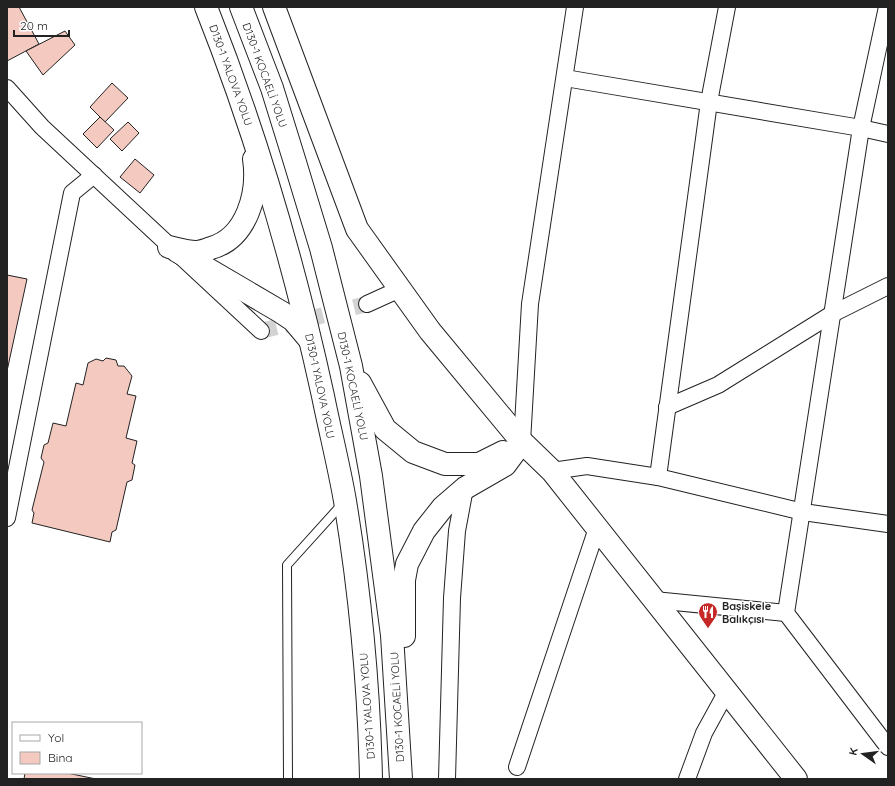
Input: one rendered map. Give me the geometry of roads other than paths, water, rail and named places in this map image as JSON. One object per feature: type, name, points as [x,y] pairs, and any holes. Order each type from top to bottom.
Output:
[{"type":"main road","name":"D130-1 YALOVA YOLU","points":[[206,7],[248,122],[276,207],[311,341],[345,501],[358,599],[371,779]]},
{"type":"main road","name":"D130-1 KOCAELİ YOLU","points":[[241,7],[272,88],[294,159],[321,248],[351,366],[371,476],[392,635],[401,779]]},
{"type":"main road","points":[[274,7],[357,229],[430,331],[522,442],[552,471],[796,779]]},
{"type":"main road","points":[[169,247],[198,252],[225,242],[240,230],[254,192],[255,171],[248,122]]},
{"type":"main road","points":[[169,247],[281,312],[293,320],[311,341]]},
{"type":"main road","points":[[351,366],[385,429],[413,452],[445,464],[479,464],[522,442]]},
{"type":"main road","points":[[401,779],[405,737],[404,580],[407,564],[424,531],[443,507],[465,488],[504,465],[522,442]]},
{"type":"street","points":[[522,442],[530,304],[575,7]]},
{"type":"street","points":[[658,477],[709,102],[727,7]]},
{"type":"street","points":[[887,7],[861,128],[803,512],[786,613],[888,747]]},
{"type":"street","points":[[565,78],[861,128],[888,134]]},
{"type":"street","points":[[7,88],[42,127],[169,247],[261,331]]},
{"type":"street","points":[[7,518],[72,193],[94,175]]},
{"type":"street","points":[[667,407],[718,385],[832,314],[888,286]]},
{"type":"street","points":[[368,304],[400,289]]},
{"type":"street","points":[[552,471],[587,466],[658,477],[803,512],[888,524]]},
{"type":"street","points":[[447,779],[452,598],[457,531],[465,488]]},
{"type":"street","points":[[517,767],[597,528]]},
{"type":"street","points":[[654,600],[786,613]]},
{"type":"street","points":[[687,779],[704,733],[727,691]]},
{"type":"lane","points":[[288,779],[287,565],[345,501]]},
{"type":"tunnel","points":[[261,331],[367,304]]},
{"type":"place","name":"Başiskele Balıkçısı","points":[[708,629]]}]
